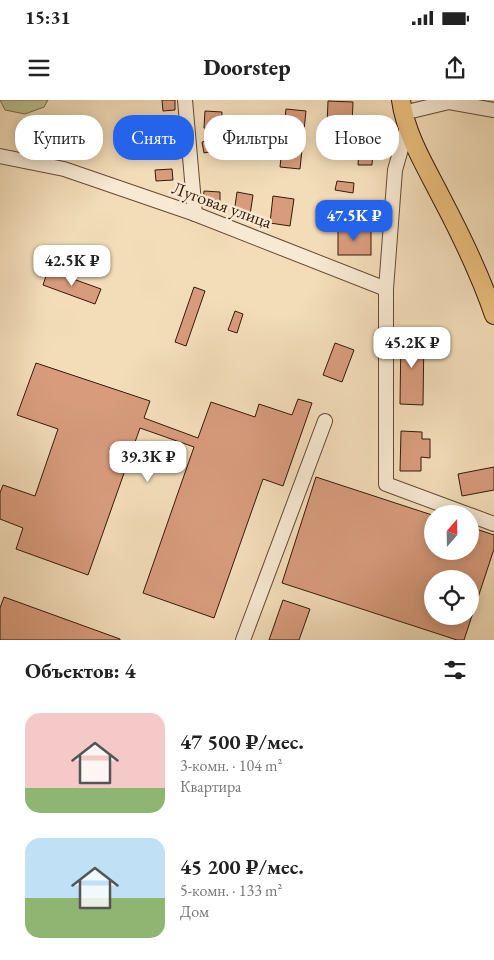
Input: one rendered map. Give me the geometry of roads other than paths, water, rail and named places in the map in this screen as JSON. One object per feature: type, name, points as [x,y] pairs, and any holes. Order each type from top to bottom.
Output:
[{"type":"main road","points":[[404,114],[473,258],[494,315]]},
{"type":"street","points":[[185,100],[195,214]]},
{"type":"street","points":[[443,505],[386,484],[386,289],[395,170],[404,114],[449,102],[494,110]]},
{"type":"street","name":"Луговая улица","points":[[0,156],[64,169],[195,214],[386,289]]},
{"type":"street","points":[[243,640],[325,421]]},
{"type":"street","points":[[479,518],[494,524]]}]
